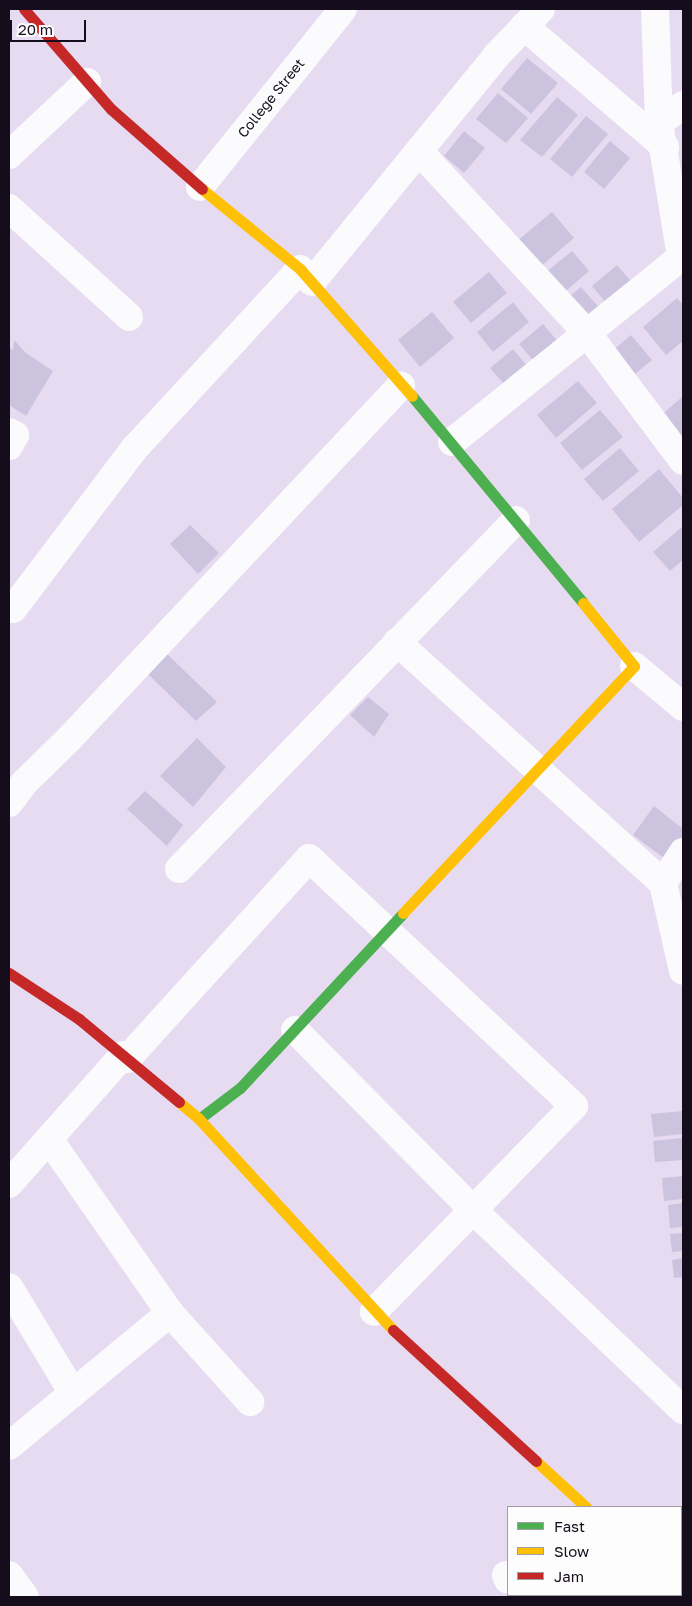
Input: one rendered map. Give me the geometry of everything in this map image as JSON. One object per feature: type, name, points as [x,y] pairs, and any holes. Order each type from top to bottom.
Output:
[{"type":"street","points":[[24,9],[111,109],[306,276],[452,442],[634,666],[683,707]]},
{"type":"street","name":"College Street","points":[[200,187],[343,9]]},
{"type":"street","points":[[452,442],[682,258],[672,123],[655,9]]},
{"type":"street","points":[[9,607],[13,609],[134,449],[306,276],[419,151],[533,18],[672,123]]},
{"type":"street","points":[[9,155],[87,82]]},
{"type":"street","points":[[419,151],[588,333],[683,461]]},
{"type":"street","points":[[9,208],[128,317]]},
{"type":"street","points":[[9,804],[24,783],[76,732],[401,385]]},
{"type":"street","points":[[9,432],[14,435],[9,446]]},
{"type":"street","points":[[179,869],[516,520]]},
{"type":"street","points":[[397,642],[539,768],[664,883],[683,971]]},
{"type":"street","points":[[199,1119],[240,1088],[634,666]]},
{"type":"street","points":[[664,883],[683,852]]},
{"type":"street","points":[[9,1184],[49,1138],[309,858],[574,1106],[374,1312]]},
{"type":"street","points":[[9,973],[79,1019],[199,1119],[374,1312],[585,1506]]},
{"type":"street","points":[[295,1030],[474,1210],[683,1410]]},
{"type":"street","points":[[49,1138],[170,1313],[250,1402]]},
{"type":"street","points":[[9,1287],[73,1393]]},
{"type":"street","points":[[9,1446],[170,1313]]},
{"type":"street","points":[[9,1575],[25,1597]]},
{"type":"building","points":[[527,58],[558,83],[531,114],[501,89]]},
{"type":"building","points":[[498,93],[528,118],[506,143],[476,119]]},
{"type":"building","points":[[557,97],[578,115],[542,157],[520,140]]},
{"type":"building","points":[[586,116],[608,134],[572,177],[550,159]]},
{"type":"building","points":[[464,131],[485,148],[464,173],[444,156]]},
{"type":"building","points":[[610,141],[630,158],[604,189],[584,172]]},
{"type":"building","points":[[552,212],[574,238],[539,268],[517,241]]},
{"type":"building","points":[[572,251],[589,271],[559,297],[541,276]]},
{"type":"building","points":[[617,265],[636,287],[610,308],[592,286]]},
{"type":"building","points":[[489,272],[507,293],[471,323],[453,302]]},
{"type":"building","points":[[581,287],[603,312],[586,327],[564,301]]},
{"type":"building","points":[[677,298],[683,305],[683,341],[666,355],[643,327]]},
{"type":"building","points":[[513,302],[529,322],[493,352],[477,332]]},
{"type":"building","points":[[432,312],[454,338],[420,367],[398,340]]},
{"type":"building","points":[[543,324],[561,345],[537,365],[519,344]]},
{"type":"building","points":[[631,335],[652,360],[629,379],[609,354]]},
{"type":"building","points":[[14,340],[26,353],[53,371],[26,416],[9,405],[9,347],[13,350]]},
{"type":"building","points":[[513,349],[531,371],[509,390],[490,368]]},
{"type":"building","points":[[578,381],[597,403],[556,438],[537,415]]},
{"type":"building","points":[[683,396],[683,437],[676,442],[657,419]]},
{"type":"building","points":[[600,410],[623,437],[582,470],[560,443]]},
{"type":"building","points":[[620,448],[639,471],[603,501],[584,479]]},
{"type":"building","points":[[659,469],[683,498],[683,505],[639,542],[612,509]]},
{"type":"building","points":[[190,525],[219,553],[198,574],[170,544]]},
{"type":"building","points":[[683,526],[683,560],[670,571],[653,552]]},
{"type":"building","points":[[167,654],[217,702],[196,721],[146,672]]},
{"type":"building","points":[[368,697],[389,714],[374,737],[350,715]]},
{"type":"building","points":[[197,738],[226,767],[193,807],[160,776]]},
{"type":"building","points":[[145,791],[183,825],[167,846],[127,809]]},
{"type":"building","points":[[654,806],[683,829],[683,840],[668,861],[633,835]]},
{"type":"building","points":[[683,1111],[683,1134],[654,1137],[651,1114]]},
{"type":"building","points":[[683,1138],[683,1160],[655,1162],[653,1141]]},
{"type":"building","points":[[683,1176],[683,1199],[664,1201],[662,1178]]},
{"type":"building","points":[[683,1203],[683,1227],[670,1228],[668,1205]]},
{"type":"building","points":[[683,1233],[683,1251],[672,1252],[670,1234]]},
{"type":"building","points":[[683,1258],[683,1277],[674,1278],[672,1260]]},
{"type":"traffic: fast","points":[[412,396],[583,603]]},
{"type":"traffic: fast","points":[[199,1119],[240,1088],[403,913]]},
{"type":"traffic: slow","points":[[202,189],[300,269],[412,396]]},
{"type":"traffic: slow","points":[[403,913],[634,666],[583,603]]},
{"type":"traffic: slow","points":[[179,1102],[199,1119],[393,1330]]},
{"type":"traffic: slow","points":[[536,1461],[585,1506]]},
{"type":"traffic: jam","points":[[24,9],[111,109],[202,189]]},
{"type":"traffic: jam","points":[[9,973],[79,1019],[179,1102]]},
{"type":"traffic: jam","points":[[393,1330],[536,1461]]}]
